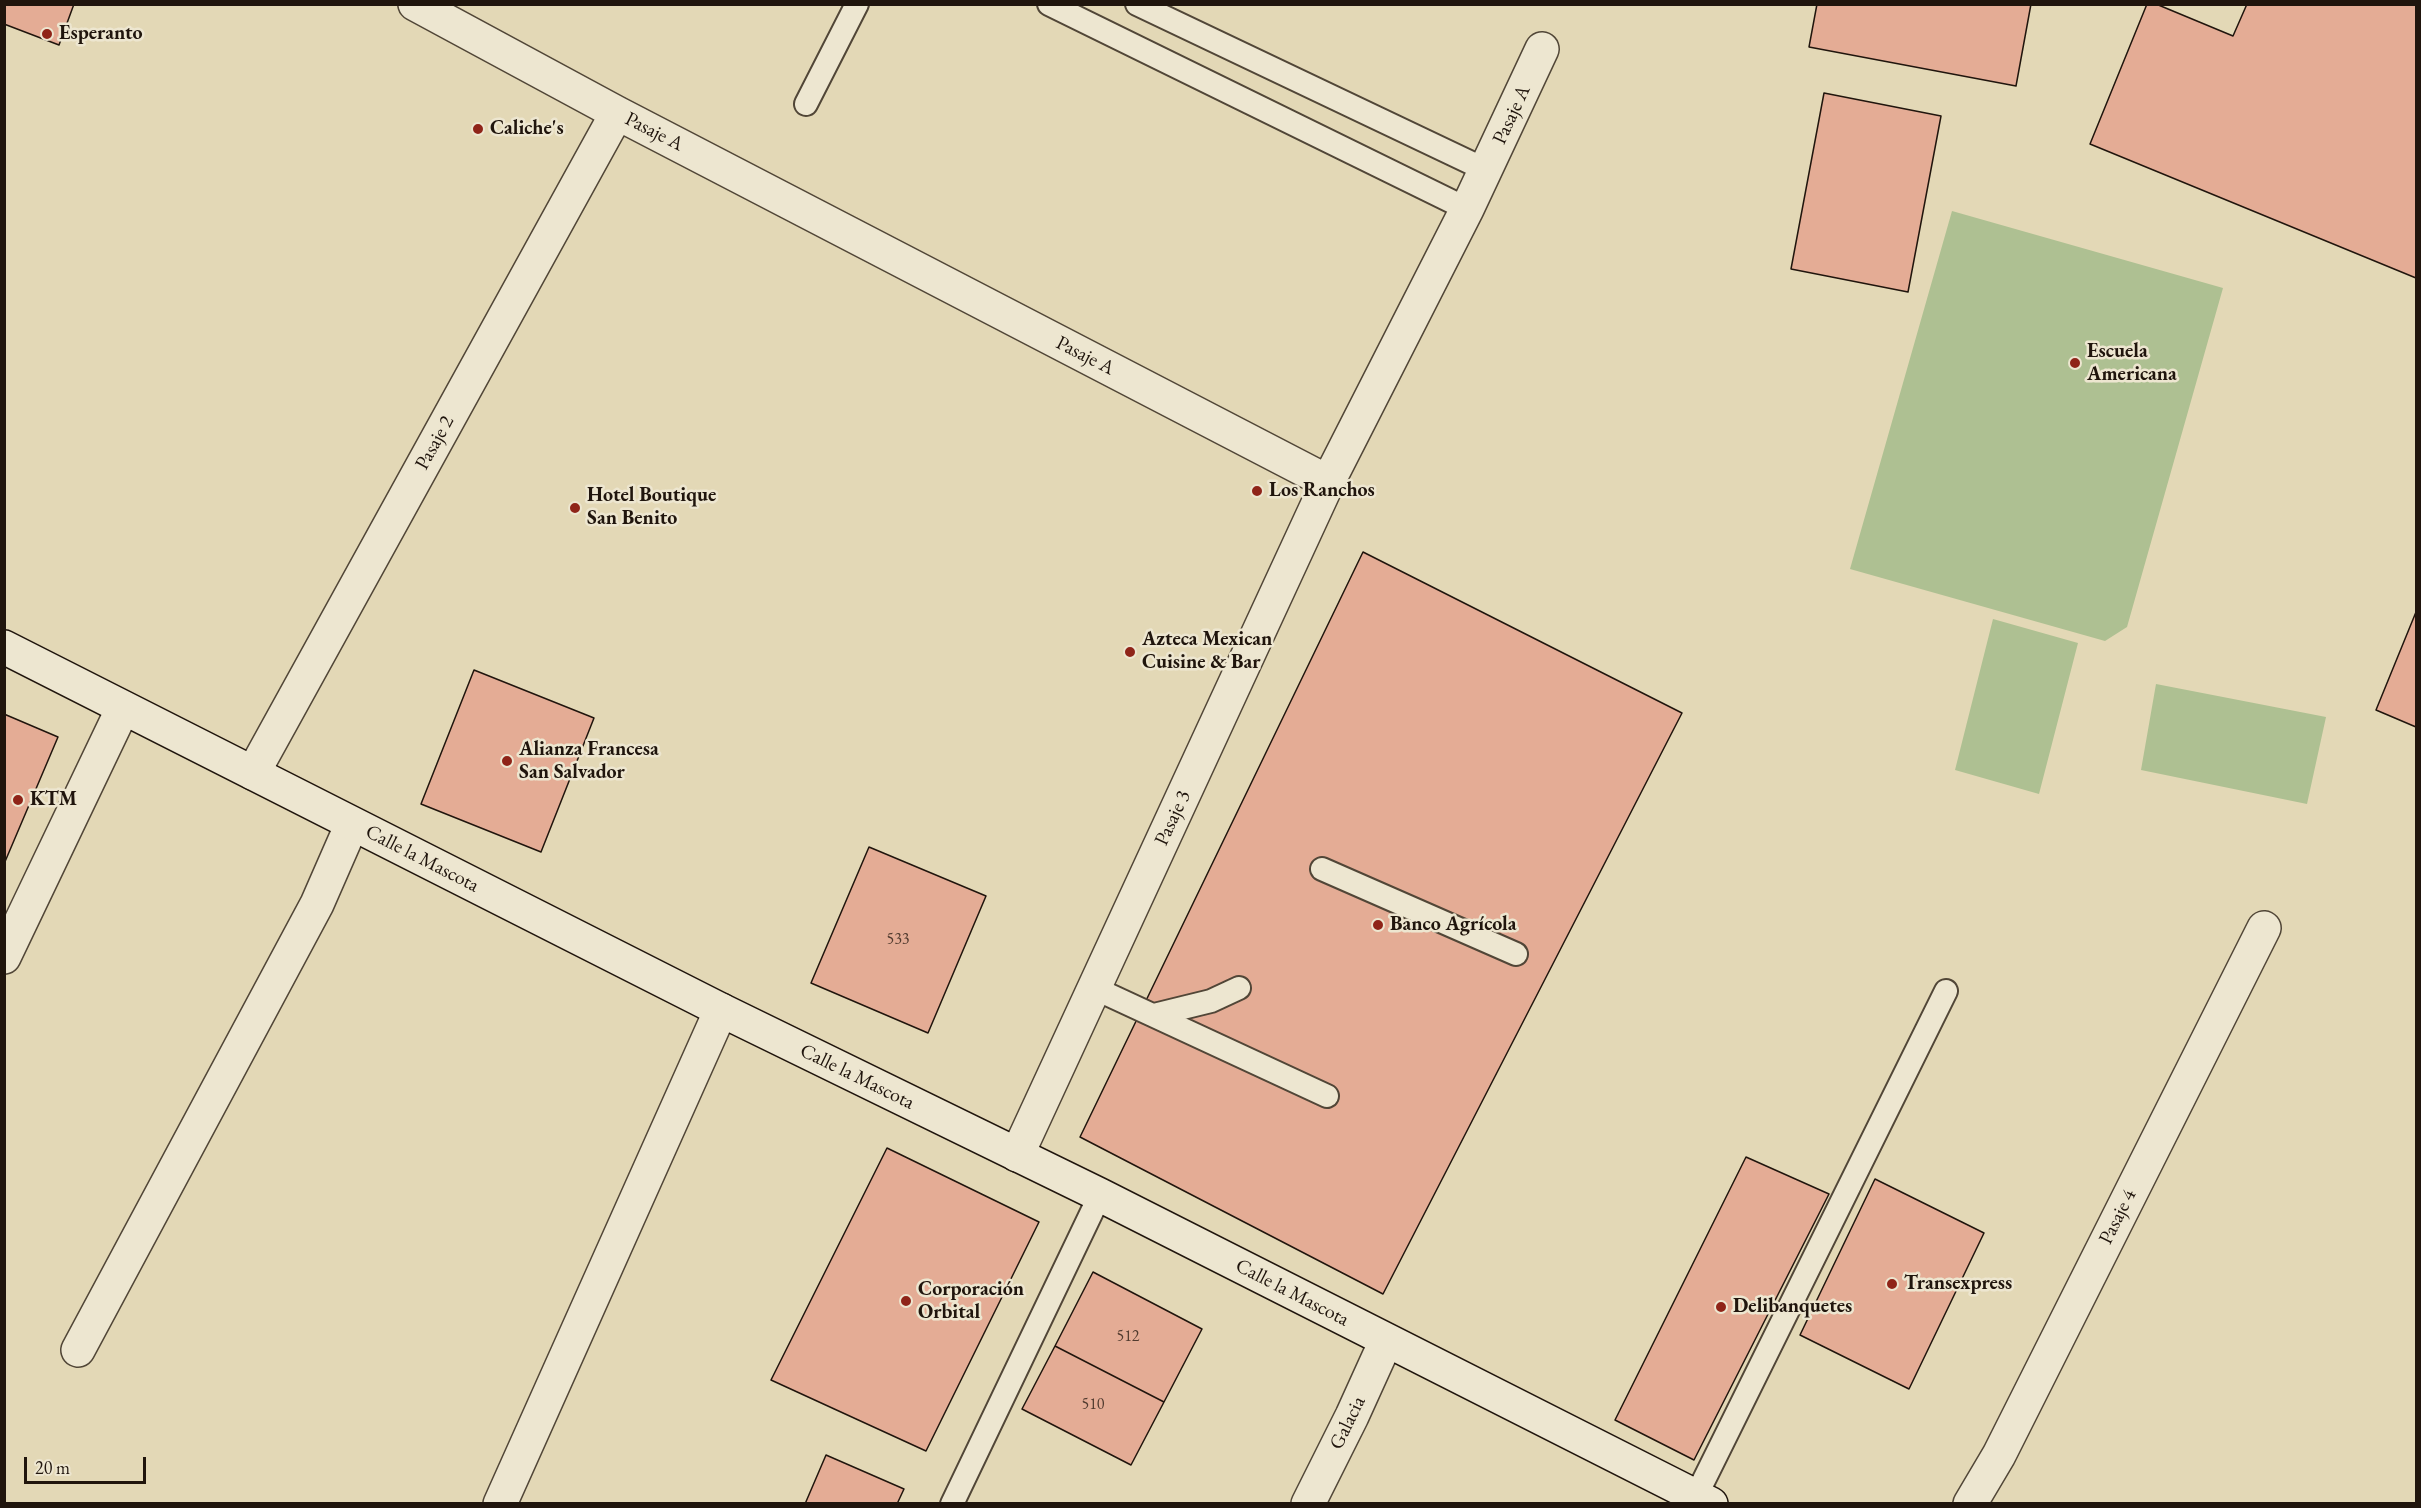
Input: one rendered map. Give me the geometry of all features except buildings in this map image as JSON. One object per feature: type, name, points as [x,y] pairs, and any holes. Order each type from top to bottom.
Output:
[{"type":"street","name":"Pasaje A","points":[[415,4],[617,113],[1328,482],[1467,209],[1542,49]]},
{"type":"street","name":"Pasaje 2","points":[[253,773],[617,113]]},
{"type":"street","name":"Pasaje 3","points":[[1017,1155],[1328,482]]},
{"type":"street","name":"Calle la Mascota","points":[[4,646],[721,1010],[1100,1195],[1703,1500]]},
{"type":"street","points":[[4,957],[123,708]]},
{"type":"street","points":[[78,1350],[317,904],[352,824]]},
{"type":"street","name":"Pasaje 4","points":[[1970,1503],[1999,1455],[2264,928]]},
{"type":"street","points":[[500,1503],[721,1010]]},
{"type":"street","name":"Galacia","points":[[1308,1503],[1352,1416],[1386,1341]]},
{"type":"lane","points":[[806,104],[857,4]]},
{"type":"lane","points":[[1049,4],[1467,209]]},
{"type":"lane","points":[[1137,4],[1486,170]]},
{"type":"lane","points":[[1322,869],[1516,954]]},
{"type":"lane","points":[[1094,988],[1327,1096]]},
{"type":"lane","points":[[1154,1015],[1211,1001],[1239,988]]},
{"type":"lane","points":[[1703,1500],[1946,991]]},
{"type":"lane","points":[[952,1503],[1100,1195]]},
{"type":"green space","points":[[1952,211],[2223,288],[2127,627],[2105,641],[1850,569]]},
{"type":"green space","points":[[1993,619],[2078,643],[2039,794],[1955,770]]},
{"type":"green space","points":[[2156,684],[2326,717],[2307,804],[2141,770]]},
{"type":"place","name":"Esperanto","points":[[47,34]]},
{"type":"place","name":"Caliche's","points":[[478,129]]},
{"type":"place","name":"Escuela Americana","points":[[2075,363]]},
{"type":"place","name":"Los Ranchos","points":[[1257,491]]},
{"type":"place","name":"Hotel Boutique San Benito","points":[[575,508]]},
{"type":"place","name":"Azteca Mexican Cuisine & Bar","points":[[1130,652]]},
{"type":"place","name":"Alianza Francesa San Salvador","points":[[507,761]]},
{"type":"place","name":"KTM","points":[[18,800]]},
{"type":"place","name":"Banco Agrícola","points":[[1378,925]]},
{"type":"place","name":"Transexpress","points":[[1892,1284]]},
{"type":"place","name":"Corporación Orbital","points":[[906,1301]]},
{"type":"place","name":"Delibanquetes","points":[[1721,1307]]}]
